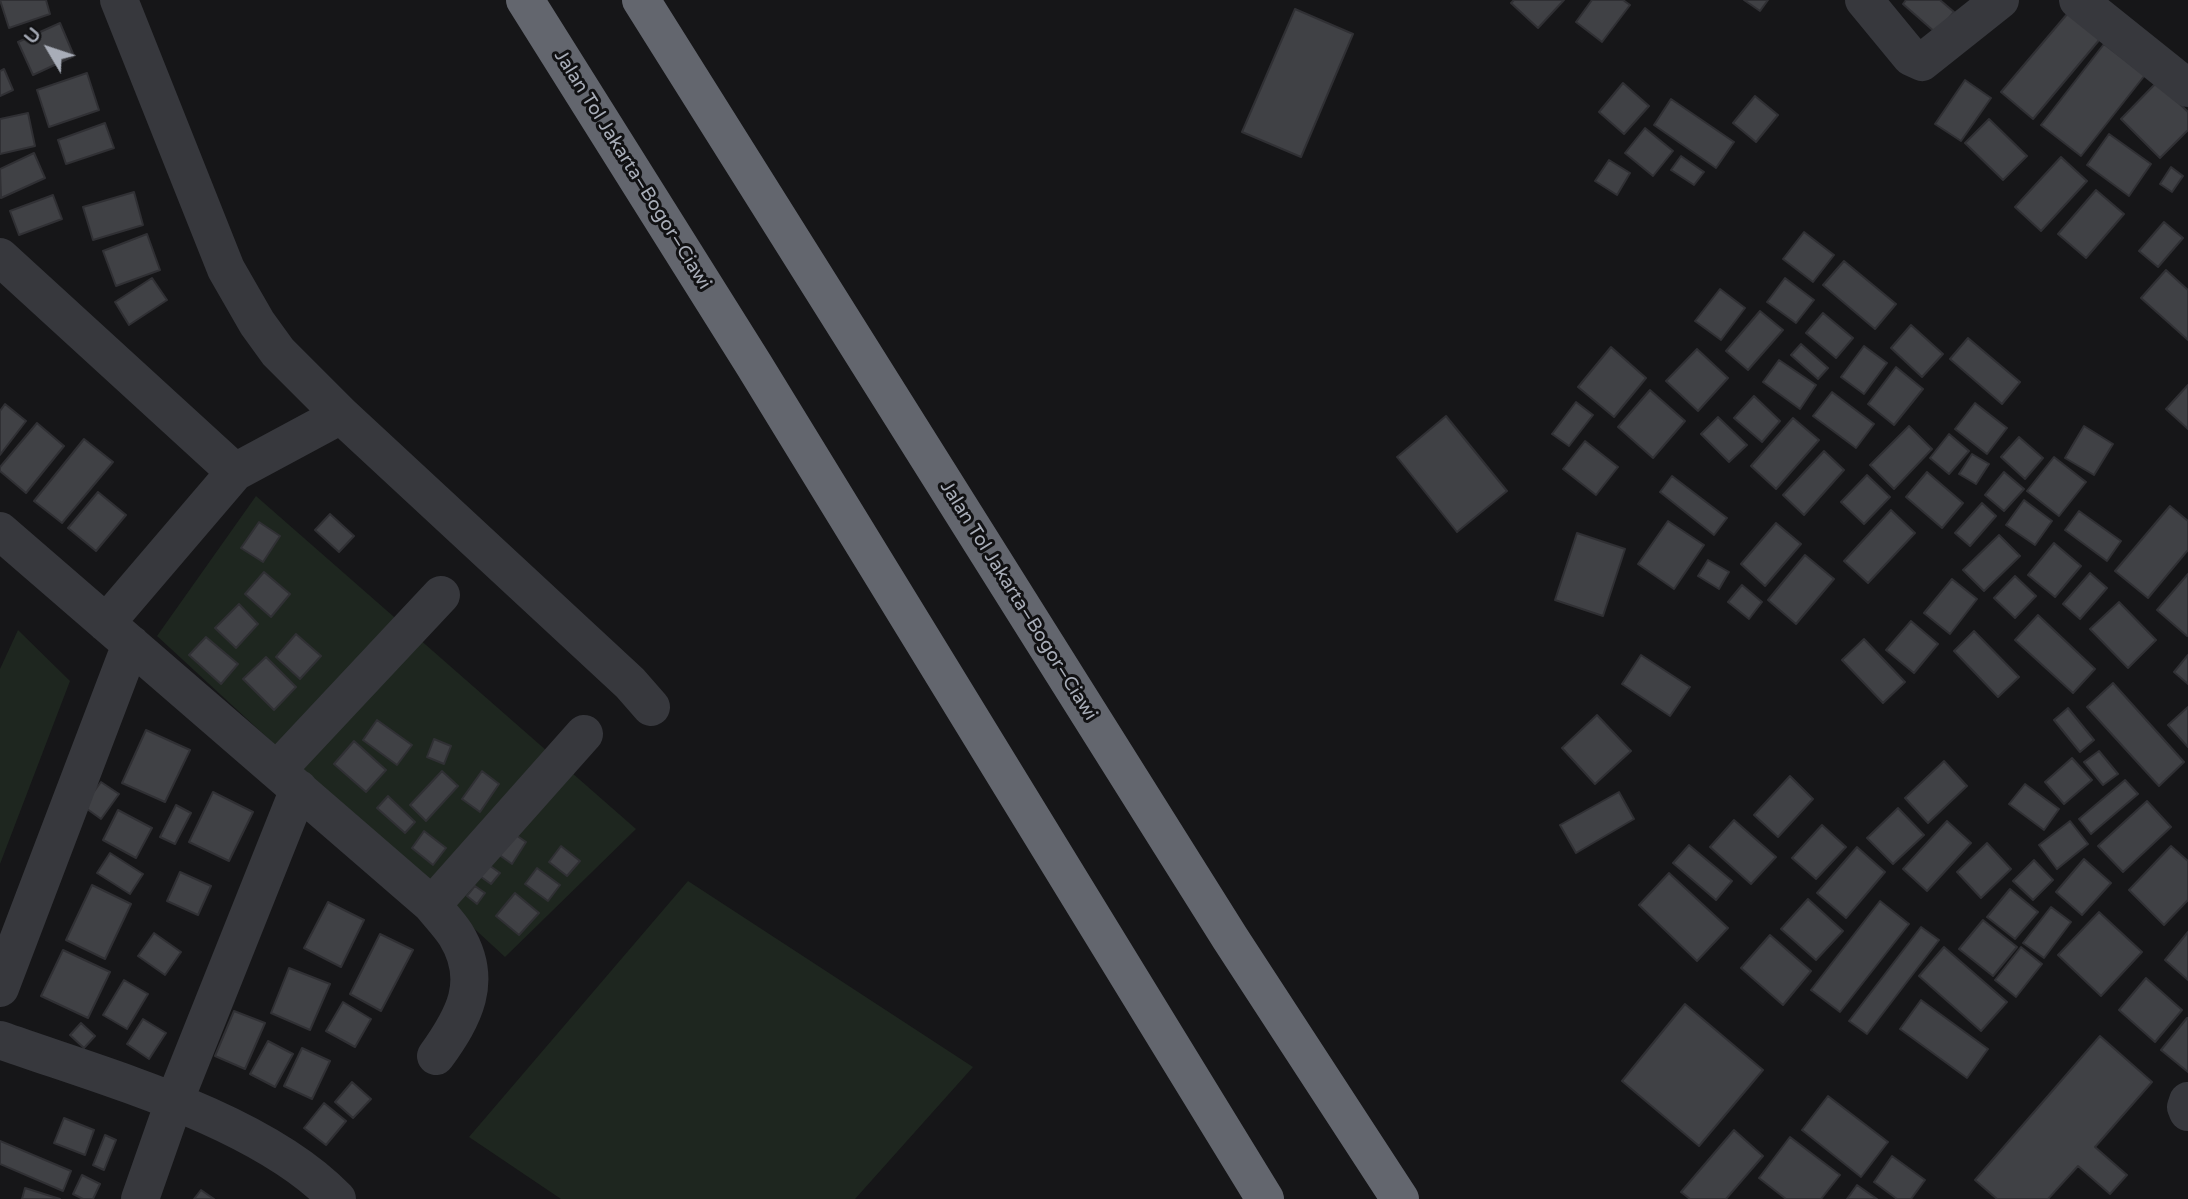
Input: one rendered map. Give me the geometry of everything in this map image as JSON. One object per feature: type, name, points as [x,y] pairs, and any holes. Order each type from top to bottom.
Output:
[{"type":"highway","name":"Jalan Tol Jakarta–Bogor–Ciawi","points":[[525,0],[754,365],[1265,1199]]},
{"type":"highway","name":"Jalan Tol Jakarta–Bogor–Ciawi","points":[[641,0],[1223,927],[1400,1199]]},
{"type":"street","points":[[119,0],[226,269],[242,299],[278,352],[341,415],[630,683],[651,706]]},
{"type":"street","points":[[1864,0],[1911,57],[1922,62],[2000,0]]},
{"type":"street","points":[[2078,0],[2188,88]]},
{"type":"street","points":[[0,257],[235,472]]},
{"type":"street","points":[[0,988],[118,634],[235,472],[341,415]]},
{"type":"street","points":[[0,531],[432,905],[456,936],[469,966],[468,998],[458,1026],[436,1056]]},
{"type":"street","points":[[140,1199],[288,779],[442,595]]},
{"type":"street","points":[[432,905],[584,734]]},
{"type":"street","points":[[0,1040],[174,1102],[261,1142],[289,1160],[337,1199]]},
{"type":"street","points":[[2188,1101],[2188,1112]]},
{"type":"shaded area","points":[[256,496],[636,829],[505,957],[157,636]]},
{"type":"shaded area","points":[[18,630],[70,681],[0,864],[0,669]]},
{"type":"shaded area","points":[[688,881],[973,1067],[855,1199],[561,1199],[469,1137]]},
{"type":"building","points":[[0,0],[46,0],[50,14],[9,28]]},
{"type":"building","points":[[1514,0],[1564,0],[1538,28],[1511,3]]},
{"type":"building","points":[[1592,0],[1623,0],[1630,5],[1602,42],[1576,22]]},
{"type":"building","points":[[1744,0],[1768,0],[1760,11]]},
{"type":"building","points":[[1906,0],[1940,0],[1954,12],[1936,33],[1903,4]]},
{"type":"building","points":[[1295,9],[1353,34],[1301,157],[1242,132]]},
{"type":"building","points":[[2068,13],[2100,39],[2033,119],[2001,92]]},
{"type":"building","points":[[60,23],[74,56],[33,75],[18,42]]},
{"type":"building","points":[[2104,44],[2145,75],[2081,156],[2041,125]]},
{"type":"building","points":[[4,69],[13,90],[0,96],[0,71]]},
{"type":"building","points":[[87,73],[99,110],[49,127],[37,90]]},
{"type":"building","points":[[1965,80],[1991,98],[1961,141],[1935,124]]},
{"type":"building","points":[[2157,82],[2188,112],[2188,130],[2160,158],[2121,119]]},
{"type":"building","points":[[1623,83],[1649,106],[1624,134],[1599,112]]},
{"type":"building","points":[[1755,96],[1778,115],[1756,142],[1733,123]]},
{"type":"building","points":[[1671,99],[1734,142],[1716,168],[1654,125]]},
{"type":"building","points":[[28,113],[35,146],[0,154],[0,119]]},
{"type":"building","points":[[1989,119],[2027,156],[2003,180],[1965,143]]},
{"type":"building","points":[[105,123],[114,148],[66,164],[58,140]]},
{"type":"building","points":[[1645,128],[1673,151],[1653,176],[1625,153]]},
{"type":"building","points":[[2109,134],[2151,164],[2129,196],[2087,165]]},
{"type":"building","points":[[34,153],[45,178],[1,198],[0,169]]},
{"type":"building","points":[[1681,156],[1704,172],[1694,185],[1671,170]]},
{"type":"building","points":[[2061,157],[2087,181],[2041,231],[2015,207]]},
{"type":"building","points":[[1609,160],[1630,173],[1617,195],[1595,181]]},
{"type":"building","points":[[2171,167],[2183,176],[2172,192],[2160,184]]},
{"type":"building","points":[[2096,190],[2124,214],[2086,258],[2058,234]]},
{"type":"building","points":[[134,192],[143,225],[93,240],[83,207]]},
{"type":"building","points":[[53,195],[62,219],[19,235],[10,211]]},
{"type":"building","points":[[2164,222],[2183,238],[2158,267],[2139,251]]},
{"type":"building","points":[[1804,232],[1834,255],[1813,282],[1783,259]]},
{"type":"building","points":[[147,234],[160,270],[116,286],[103,251]]},
{"type":"building","points":[[1844,261],[1896,304],[1875,329],[1823,285]]},
{"type":"building","points":[[2166,270],[2188,290],[2188,340],[2141,298]]},
{"type":"building","points":[[152,278],[167,300],[129,325],[115,302]]},
{"type":"building","points":[[1785,278],[1814,300],[1796,323],[1767,302]]},
{"type":"building","points":[[1720,289],[1745,308],[1721,340],[1695,321]]},
{"type":"building","points":[[1760,311],[1783,330],[1748,370],[1726,351]]},
{"type":"building","points":[[1823,313],[1853,338],[1836,358],[1806,333]]},
{"type":"building","points":[[1911,325],[1943,354],[1922,377],[1891,348]]},
{"type":"building","points":[[1968,338],[2020,382],[2002,404],[1950,359]]},
{"type":"building","points":[[1801,344],[1828,368],[1818,379],[1791,355]]},
{"type":"building","points":[[1864,346],[1887,363],[1864,394],[1841,377]]},
{"type":"building","points":[[1611,347],[1646,378],[1614,417],[1578,387]]},
{"type":"building","points":[[1697,349],[1728,378],[1698,411],[1666,381]]},
{"type":"building","points":[[1779,360],[1816,385],[1800,409],[1763,382]]},
{"type":"building","points":[[1896,367],[1923,389],[1894,425],[1868,404]]},
{"type":"building","points":[[2188,385],[2188,429],[2166,409]]},
{"type":"building","points":[[1650,390],[1685,421],[1653,458],[1618,427]]},
{"type":"building","points":[[1832,392],[1874,424],[1856,448],[1813,416]]},
{"type":"building","points":[[1754,396],[1780,421],[1762,442],[1734,418]]},
{"type":"building","points":[[1576,402],[1593,415],[1569,446],[1552,434]]},
{"type":"building","points":[[1975,403],[2007,428],[1987,454],[1955,429]]},
{"type":"building","points":[[5,404],[26,421],[0,455],[0,411]]},
{"type":"building","points":[[1446,416],[1507,491],[1457,532],[1397,457]]},
{"type":"building","points":[[1718,417],[1747,445],[1729,462],[1701,434]]},
{"type":"building","points":[[1793,418],[1819,440],[1776,489],[1751,466]]},
{"type":"building","points":[[37,423],[64,446],[26,493],[0,471],[0,467]]},
{"type":"building","points":[[1909,426],[1932,449],[1894,489],[1870,465]]},
{"type":"building","points":[[2084,426],[2113,444],[2094,475],[2065,458]]},
{"type":"building","points":[[1949,434],[1969,451],[1949,474],[1930,458]]},
{"type":"building","points":[[2019,437],[2043,458],[2025,479],[2001,457]]},
{"type":"building","points":[[84,439],[113,462],[62,523],[34,501]]},
{"type":"building","points":[[1585,441],[1618,467],[1596,495],[1563,469]]},
{"type":"building","points":[[1824,451],[1844,470],[1804,515],[1783,495]]},
{"type":"building","points":[[1972,454],[1989,464],[1976,484],[1959,474]]},
{"type":"building","points":[[2054,457],[2086,482],[2059,516],[2027,491]]},
{"type":"building","points":[[1927,472],[1963,503],[1942,528],[1906,497]]},
{"type":"building","points":[[2004,472],[2024,489],[2004,511],[1985,495]]},
{"type":"building","points":[[1867,475],[1890,497],[1864,524],[1841,502]]},
{"type":"building","points":[[1672,476],[1727,518],[1714,535],[1660,492]]},
{"type":"building","points":[[98,492],[126,515],[96,551],[68,528]]},
{"type":"building","points":[[2024,500],[2052,521],[2035,545],[2006,525]]},
{"type":"building","points":[[1982,503],[1996,516],[1970,546],[1955,533]]},
{"type":"building","points":[[2170,506],[2188,521],[2188,550],[2148,598],[2115,571]]},
{"type":"building","points":[[1891,510],[1915,533],[1868,583],[1844,561]]},
{"type":"building","points":[[2079,511],[2121,541],[2107,561],[2065,530]]},
{"type":"building","points":[[330,514],[354,536],[339,552],[315,530]]},
{"type":"building","points":[[1668,521],[1704,545],[1674,589],[1638,564]]},
{"type":"building","points":[[259,522],[280,536],[263,562],[241,548]]},
{"type":"building","points":[[1776,523],[1801,544],[1765,586],[1741,564]]},
{"type":"building","points":[[1577,533],[1625,549],[1603,616],[1555,600]]},
{"type":"building","points":[[1999,535],[2020,556],[1984,591],[1963,570]]},
{"type":"building","points":[[2054,543],[2081,566],[2055,597],[2028,575]]},
{"type":"building","points":[[1805,555],[1834,579],[1796,624],[1768,600]]},
{"type":"building","points":[[1708,560],[1729,572],[1719,589],[1698,576]]},
{"type":"building","points":[[264,572],[290,594],[271,617],[245,594]]},
{"type":"building","points":[[2090,573],[2107,588],[2080,619],[2063,604]]},
{"type":"building","points":[[2188,574],[2188,635],[2187,636],[2157,610]]},
{"type":"building","points":[[2015,576],[2036,596],[2015,618],[1994,598]]},
{"type":"building","points":[[1952,579],[1977,599],[1950,634],[1924,613]]},
{"type":"building","points":[[1742,585],[1762,602],[1749,619],[1728,602]]},
{"type":"building","points":[[2119,602],[2156,640],[2128,668],[2090,629]]},
{"type":"building","points":[[239,604],[258,624],[236,648],[215,628]]},
{"type":"building","points":[[2038,615],[2095,669],[2073,693],[2015,640]]},
{"type":"building","points":[[1911,621],[1938,644],[1914,673],[1886,650]]},
{"type":"building","points":[[1974,631],[2019,677],[1998,697],[1954,651]]},
{"type":"building","points":[[296,634],[321,656],[300,679],[276,657]]},
{"type":"building","points":[[206,637],[238,664],[221,684],[189,655]]},
{"type":"building","points":[[1864,639],[1905,682],[1883,703],[1842,660]]},
{"type":"building","points":[[1641,655],[1690,687],[1670,716],[1622,684]]},
{"type":"building","points":[[2188,655],[2188,684],[2174,672]]},
{"type":"building","points":[[266,657],[296,687],[274,710],[243,679]]},
{"type":"building","points":[[2113,683],[2184,762],[2159,786],[2087,707]]},
{"type":"building","points":[[2188,707],[2188,747],[2168,725]]},
{"type":"building","points":[[2068,708],[2094,740],[2080,752],[2054,720]]},
{"type":"building","points":[[1597,715],[1631,751],[1595,784],[1562,748]]},
{"type":"building","points":[[377,720],[412,745],[397,765],[363,740]]},
{"type":"building","points":[[146,730],[190,750],[165,802],[122,783]]},
{"type":"building","points":[[434,739],[451,746],[444,764],[427,757]]},
{"type":"building","points":[[354,741],[386,770],[366,792],[334,764]]},
{"type":"building","points":[[2099,751],[2118,774],[2103,785],[2084,762]]},
{"type":"building","points":[[2072,758],[2092,780],[2064,804],[2045,782]]},
{"type":"building","points":[[1944,761],[1967,786],[1928,823],[1905,798]]},
{"type":"building","points":[[442,771],[458,786],[426,821],[410,805]]},
{"type":"building","points":[[482,771],[499,784],[480,812],[462,799]]},
{"type":"building","points":[[1790,776],[1813,799],[1778,837],[1754,815]]},
{"type":"building","points":[[2125,780],[2138,794],[2091,834],[2079,819]]},
{"type":"building","points":[[101,782],[119,794],[101,819],[83,806]]},
{"type":"building","points":[[2025,784],[2059,809],[2044,830],[2009,804]]},
{"type":"building","points":[[213,792],[253,812],[229,861],[189,842]]},
{"type":"building","points":[[1619,792],[1634,819],[1576,853],[1560,825]]},
{"type":"building","points":[[388,796],[415,822],[405,833],[377,808]]},
{"type":"building","points":[[2147,801],[2171,827],[2123,872],[2098,846]]},
{"type":"building","points":[[176,805],[191,813],[175,844],[160,837]]},
{"type":"building","points":[[1898,808],[1924,835],[1893,864],[1867,838]]},
{"type":"building","points":[[118,810],[152,828],[136,858],[103,840]]},
{"type":"building","points":[[1734,820],[1776,857],[1751,884],[1710,847]]},
{"type":"building","points":[[1947,821],[1971,843],[1927,891],[1903,869]]},
{"type":"building","points":[[2070,821],[2088,844],[2057,869],[2039,845]]},
{"type":"building","points":[[1822,825],[1846,847],[1816,879],[1792,858]]},
{"type":"building","points":[[424,831],[446,848],[433,865],[412,848]]},
{"type":"building","points":[[513,833],[526,842],[512,864],[498,854]]},
{"type":"building","points":[[1987,843],[2011,869],[1981,898],[1957,872]]},
{"type":"building","points":[[1689,845],[1732,881],[1716,900],[1673,863]]},
{"type":"building","points":[[561,846],[580,861],[567,876],[549,862]]},
{"type":"building","points":[[2171,846],[2188,861],[2188,900],[2164,925],[2129,890]]},
{"type":"building","points":[[1857,847],[1885,872],[1846,918],[1817,893]]},
{"type":"building","points":[[110,853],[143,874],[130,894],[97,873]]},
{"type":"building","points":[[2084,859],[2111,883],[2082,915],[2056,892]]},
{"type":"building","points":[[2034,860],[2053,880],[2033,900],[2013,881]]},
{"type":"building","points":[[486,863],[500,873],[491,884],[477,874]]},
{"type":"building","points":[[537,868],[560,885],[548,901],[525,884]]},
{"type":"building","points":[[180,872],[211,886],[198,915],[167,901]]},
{"type":"building","points":[[1669,873],[1728,928],[1697,961],[1639,905]]},
{"type":"building","points":[[92,885],[131,904],[105,959],[66,940]]},
{"type":"building","points":[[475,886],[485,893],[477,904],[467,896]]},
{"type":"building","points":[[2010,889],[2038,912],[2015,939],[1987,917]]},
{"type":"building","points":[[515,893],[539,913],[519,935],[496,916]]},
{"type":"building","points":[[1808,899],[1843,931],[1816,960],[1781,929]]},
{"type":"building","points":[[1880,901],[1909,924],[1840,1012],[1811,990]]},
{"type":"building","points":[[328,902],[364,920],[341,967],[304,948]]},
{"type":"building","points":[[2051,907],[2071,922],[2044,958],[2023,943]]},
{"type":"building","points":[[2099,912],[2142,952],[2101,996],[2058,955]]},
{"type":"building","points":[[1983,920],[2017,947],[1993,976],[1959,949]]},
{"type":"building","points":[[1921,927],[1939,940],[1867,1034],[1849,1021]]},
{"type":"building","points":[[2188,932],[2188,980],[2165,960]]},
{"type":"building","points":[[154,933],[181,952],[165,975],[138,956]]},
{"type":"building","points":[[380,934],[413,950],[381,1011],[350,994]]},
{"type":"building","points":[[1770,935],[1811,971],[1783,1005],[1741,968]]},
{"type":"building","points":[[1944,947],[2007,1002],[1981,1031],[1919,976]]},
{"type":"building","points":[[2021,947],[2042,964],[2016,997],[1995,980]]},
{"type":"building","points":[[63,950],[110,972],[88,1018],[41,996]]},
{"type":"building","points":[[289,968],[330,984],[310,1030],[271,1013]]},
{"type":"building","points":[[2146,978],[2182,1010],[2155,1042],[2119,1010]]},
{"type":"building","points":[[124,980],[148,994],[127,1029],[103,1015]]},
{"type":"building","points":[[1921,1000],[1988,1049],[1967,1078],[1900,1029]]},
{"type":"building","points":[[343,1002],[371,1019],[355,1047],[326,1031]]},
{"type":"building","points":[[1685,1004],[1763,1070],[1699,1146],[1622,1081]]},
{"type":"building","points":[[234,1011],[265,1023],[245,1069],[215,1056]]},
{"type":"building","points":[[2188,1018],[2188,1072],[2161,1050]]},
{"type":"building","points":[[143,1019],[166,1033],[149,1059],[127,1044]]},
{"type":"building","points":[[81,1023],[95,1036],[84,1048],[70,1035]]},
{"type":"building","points":[[2100,1036],[2152,1082],[2095,1147],[2127,1175],[2110,1194],[2078,1166],[2048,1199],[1997,1199],[1975,1180]]},
{"type":"building","points":[[268,1041],[293,1054],[275,1087],[250,1074]]},
{"type":"building","points":[[302,1048],[330,1061],[312,1099],[284,1086]]},
{"type":"building","points":[[352,1082],[371,1099],[353,1118],[335,1102]]},
{"type":"building","points":[[1828,1096],[1888,1142],[1861,1177],[1802,1130]]},
{"type":"building","points":[[324,1103],[346,1121],[326,1145],[304,1128]]},
{"type":"building","points":[[64,1118],[94,1130],[85,1155],[54,1143]]},
{"type":"building","points":[[1734,1130],[1763,1156],[1726,1199],[1690,1199],[1681,1192]]},
{"type":"building","points":[[105,1135],[116,1140],[104,1170],[93,1165]]},
{"type":"building","points":[[1790,1137],[1840,1175],[1821,1199],[1786,1199],[1759,1178]]},
{"type":"building","points":[[0,1141],[71,1171],[63,1191],[0,1164]]},
{"type":"building","points":[[1892,1156],[1925,1180],[1911,1199],[1897,1199],[1874,1182]]},
{"type":"building","points":[[82,1175],[100,1184],[93,1199],[83,1199],[73,1194]]},
{"type":"building","points":[[1857,1185],[1877,1199],[1847,1199]]},
{"type":"building","points":[[25,1188],[60,1199],[22,1199]]},
{"type":"building","points":[[201,1190],[214,1199],[194,1199]]}]
